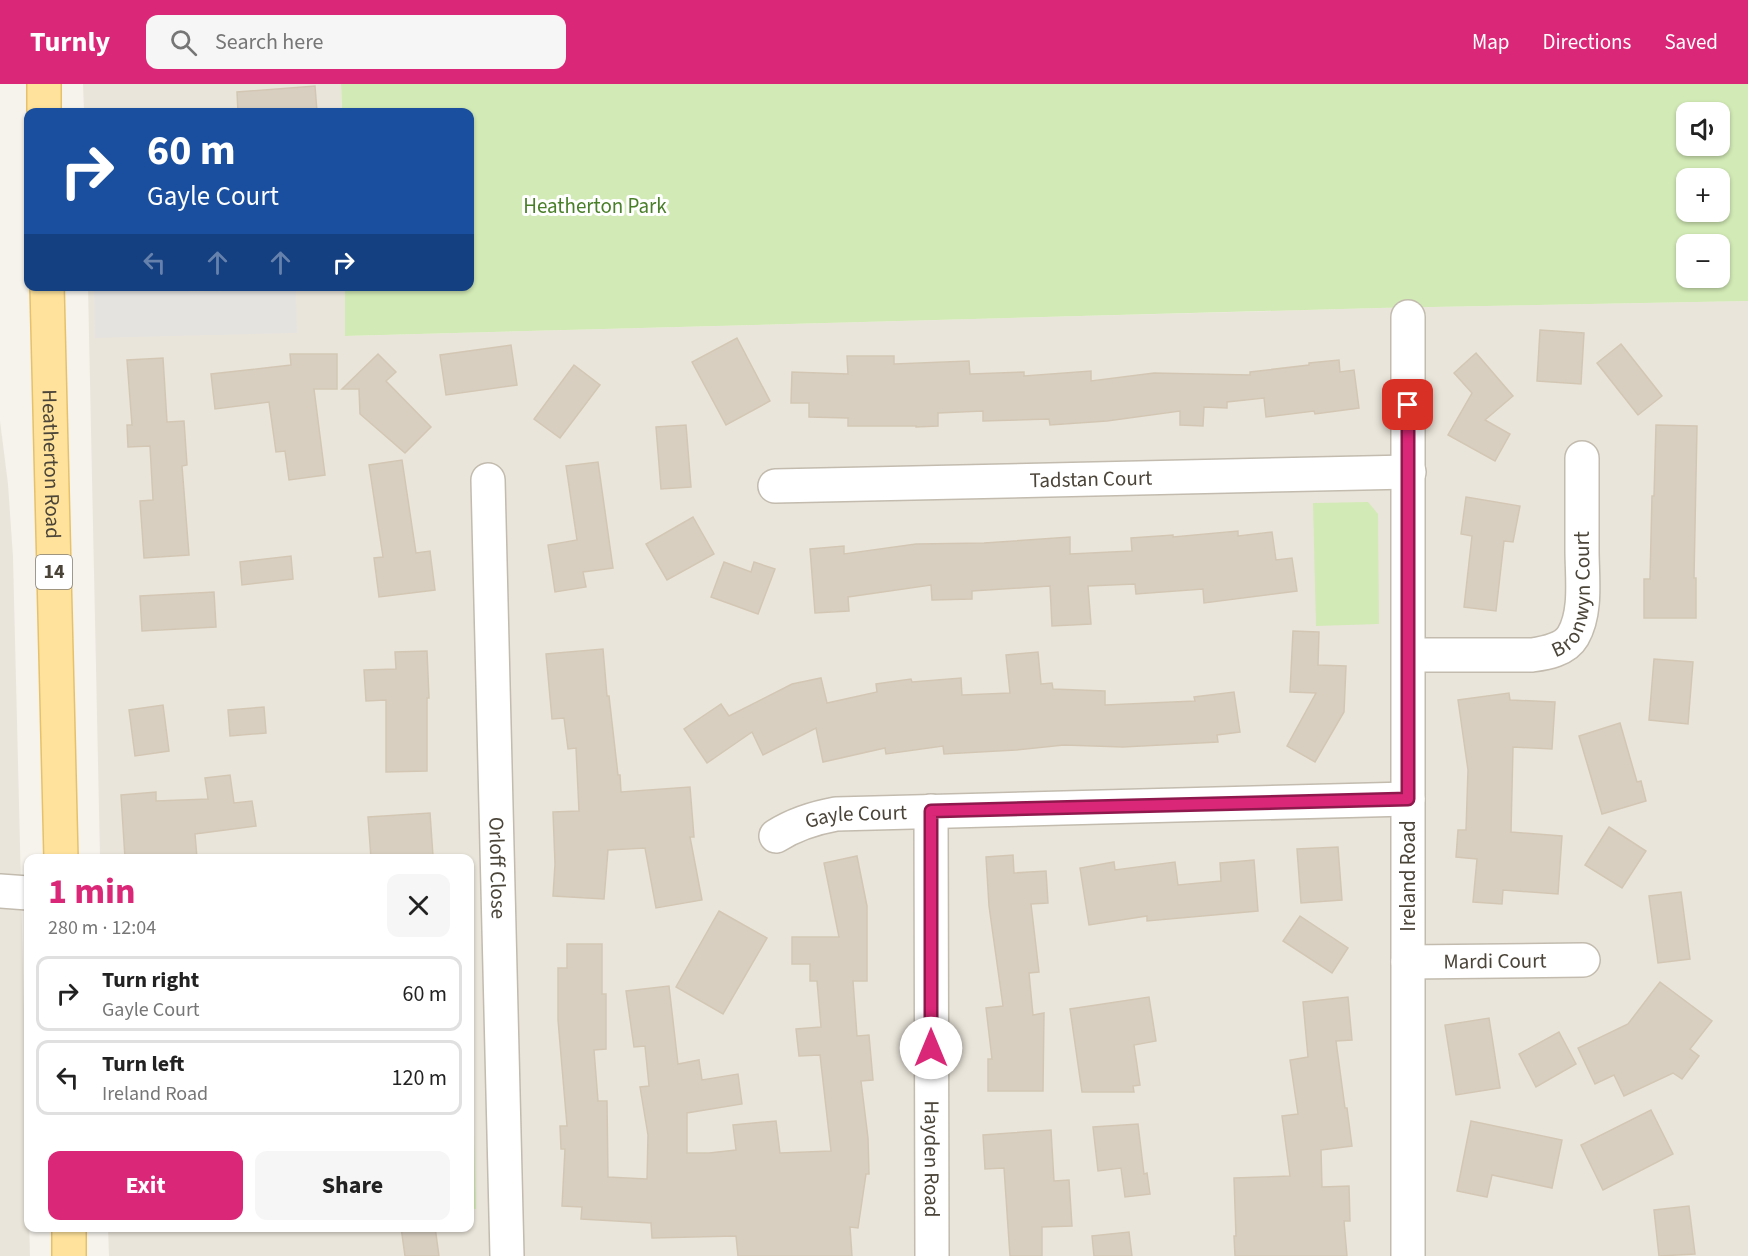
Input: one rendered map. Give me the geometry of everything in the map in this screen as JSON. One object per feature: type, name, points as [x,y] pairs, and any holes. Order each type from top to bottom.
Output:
[{"type":"main road","points":[[44,84],[44,108]]},
{"type":"main road","name":"Heatherton Road","points":[[47,291],[61,854]]},
{"type":"main road","points":[[69,1232],[69,1256]]},
{"type":"street","name":"Ireland Road","points":[[1408,316],[1408,1256]]},
{"type":"street","name":"Bronwyn Court","points":[[1408,655],[1532,655],[1547,653],[1568,642],[1573,636],[1581,606],[1582,458]]},
{"type":"street","name":"Tadstan Court","points":[[775,486],[1408,472]]},
{"type":"street","name":"Orloff Close","points":[[488,480],[507,1256]]},
{"type":"street","name":"Gayle Court","points":[[776,836],[801,822],[836,814],[1408,799]]},
{"type":"street","name":"Hayden Road","points":[[931,811],[932,1256]]},
{"type":"street","points":[[0,891],[24,893]]},
{"type":"street","name":"Mardi Court","points":[[1408,962],[1583,960]]},
{"type":"shaded area","points":[[83,84],[341,84],[342,108],[84,108]]},
{"type":"shaded area","points":[[88,291],[345,291],[346,336],[1378,308],[1748,301],[1748,1256],[109,1256],[108,1232],[474,1232],[474,854],[100,854]]},
{"type":"shaded area","points":[[94,291],[296,291],[297,333],[95,338]]},
{"type":"shaded area","points":[[0,421],[8,484],[13,557],[24,1009],[24,1232],[29,1232],[30,1256],[0,1256]]},
{"type":"green space","name":"Heatherton Park","points":[[341,84],[1748,84],[1748,301],[1378,308],[345,336],[345,291],[474,291],[474,108],[342,108]]},
{"type":"green space","points":[[1368,502],[1378,514],[1379,624],[1316,626],[1313,503]]},
{"type":"green space","points":[[474,1133],[476,1209],[474,1209]]},
{"type":"building","points":[[315,86],[317,108],[238,108],[237,92]]},
{"type":"building","points":[[1540,330],[1584,333],[1581,384],[1537,381]]},
{"type":"building","points":[[737,338],[770,401],[726,425],[692,362]]},
{"type":"building","points":[[1621,344],[1662,396],[1638,415],[1597,363]]},
{"type":"building","points":[[511,345],[517,385],[446,395],[440,355]]},
{"type":"building","points":[[1476,353],[1513,396],[1485,420],[1510,434],[1495,461],[1448,435],[1472,393],[1454,373]]},
{"type":"building","points":[[290,354],[337,354],[337,389],[314,389],[325,475],[289,480],[285,451],[276,452],[269,402],[215,409],[211,374],[291,365]]},
{"type":"building","points":[[378,354],[396,372],[386,381],[431,427],[405,453],[360,414],[359,389],[342,389]]},
{"type":"building","points":[[847,356],[894,356],[894,364],[969,361],[970,374],[1024,372],[1024,376],[1091,371],[1091,381],[1154,373],[1250,375],[1250,372],[1339,360],[1340,372],[1354,370],[1359,408],[1266,417],[1264,398],[1227,402],[1227,408],[1204,407],[1203,426],[1180,425],[1180,411],[1107,421],[1050,425],[1049,419],[983,421],[983,411],[938,413],[938,426],[916,427],[848,426],[848,418],[809,417],[809,403],[791,403],[792,372],[848,374]]},
{"type":"building","points":[[163,358],[167,422],[184,421],[187,465],[182,466],[189,555],[144,558],[140,501],[153,500],[150,446],[128,447],[127,425],[132,425],[127,360]]},
{"type":"building","points":[[574,365],[600,385],[560,438],[534,419]]},
{"type":"building","points":[[686,425],[691,487],[661,489],[656,427]]},
{"type":"building","points":[[1656,425],[1697,426],[1694,578],[1696,578],[1696,618],[1644,618],[1644,579],[1650,579]]},
{"type":"building","points":[[402,460],[416,553],[430,551],[435,590],[379,597],[374,558],[383,557],[369,465]]},
{"type":"building","points":[[598,462],[613,568],[583,572],[586,587],[555,592],[548,545],[577,540],[566,466]]},
{"type":"building","points":[[1466,497],[1520,506],[1513,542],[1504,541],[1496,611],[1464,607],[1472,536],[1461,534]]},
{"type":"building","points":[[693,517],[714,554],[667,580],[646,544]]},
{"type":"building","points":[[1238,531],[1238,536],[1272,532],[1276,560],[1292,558],[1297,591],[1204,603],[1203,589],[1136,594],[1135,584],[1088,586],[1091,624],[1052,626],[1050,586],[972,591],[972,599],[932,600],[931,585],[848,597],[849,611],[815,613],[810,549],[844,546],[844,554],[916,544],[984,543],[1070,537],[1070,554],[1132,551],[1131,538]]},
{"type":"building","points":[[291,556],[293,579],[242,585],[240,562]]},
{"type":"building","points":[[724,562],[751,572],[754,562],[775,569],[758,614],[711,597]]},
{"type":"building","points":[[214,592],[216,627],[142,631],[140,596]]},
{"type":"building","points":[[1293,631],[1319,632],[1318,665],[1346,666],[1344,712],[1315,762],[1287,746],[1316,693],[1290,692]]},
{"type":"building","points":[[603,649],[607,696],[609,696],[621,792],[690,787],[694,837],[690,837],[702,900],[656,908],[645,848],[608,850],[604,899],[553,896],[555,864],[553,812],[579,811],[576,748],[568,749],[564,718],[552,719],[546,654]]},
{"type":"building","points":[[427,651],[429,698],[427,698],[427,771],[386,772],[386,700],[366,701],[364,670],[396,669],[395,652]]},
{"type":"building","points":[[1038,652],[1041,684],[1052,683],[1053,689],[1105,691],[1105,705],[1195,701],[1194,697],[1234,692],[1240,732],[1217,735],[1218,742],[1123,747],[1064,745],[944,754],[943,746],[886,754],[885,748],[823,762],[816,728],[763,755],[752,732],[707,763],[684,729],[721,704],[729,716],[792,684],[821,678],[827,703],[877,692],[876,684],[911,679],[912,682],[961,678],[962,695],[1010,693],[1006,655]]},
{"type":"building","points":[[1654,659],[1693,662],[1688,724],[1649,720]]},
{"type":"building","points":[[1509,693],[1510,700],[1555,702],[1552,749],[1513,747],[1511,832],[1562,836],[1558,894],[1503,890],[1502,904],[1473,902],[1477,859],[1456,857],[1458,830],[1466,830],[1468,770],[1458,700]]},
{"type":"building","points":[[163,705],[169,751],[135,756],[129,710]]},
{"type":"building","points":[[264,707],[266,733],[230,736],[228,710]]},
{"type":"building","points":[[1620,723],[1637,782],[1641,781],[1646,801],[1602,814],[1579,736]]},
{"type":"building","points":[[230,775],[234,803],[252,801],[256,826],[195,834],[197,854],[125,854],[121,795],[156,792],[156,801],[208,799],[205,778]]},
{"type":"building","points":[[430,813],[433,854],[371,854],[368,817]]},
{"type":"building","points":[[1609,827],[1646,851],[1622,888],[1585,865]]},
{"type":"building","points":[[1338,847],[1342,900],[1301,903],[1297,849]]},
{"type":"building","points":[[1013,855],[1014,873],[1046,871],[1048,903],[1031,904],[1039,972],[1029,973],[1033,1015],[1044,1013],[1043,1091],[988,1091],[988,1059],[992,1059],[986,1008],[1003,1006],[989,906],[986,857]]},
{"type":"building","points":[[857,856],[867,906],[867,981],[853,981],[857,1036],[869,1035],[873,1080],[861,1081],[868,1138],[869,1174],[866,1174],[858,1228],[850,1227],[852,1256],[738,1256],[736,1236],[652,1238],[651,1223],[581,1219],[582,1207],[562,1206],[565,1149],[561,1149],[560,1126],[567,1126],[558,1020],[558,968],[567,968],[567,944],[602,944],[602,994],[606,994],[606,1049],[594,1050],[598,1101],[607,1101],[608,1177],[647,1179],[648,1135],[640,1087],[649,1086],[645,1046],[634,1047],[626,991],[669,986],[678,1064],[699,1060],[702,1080],[738,1074],[742,1104],[687,1113],[687,1153],[736,1150],[733,1125],[776,1121],[780,1153],[831,1151],[820,1055],[799,1056],[796,1029],[821,1027],[817,981],[810,981],[810,964],[792,964],[792,937],[839,937],[824,863]]},
{"type":"building","points":[[1254,860],[1258,911],[1147,921],[1147,916],[1089,925],[1080,868],[1114,862],[1115,870],[1175,862],[1178,885],[1221,881],[1220,863]]},
{"type":"building","points":[[1681,892],[1690,959],[1658,963],[1649,896]]},
{"type":"building","points":[[719,911],[767,938],[723,1014],[676,987]]},
{"type":"building","points":[[1300,916],[1348,948],[1332,973],[1283,941]]},
{"type":"building","points":[[1660,982],[1712,1021],[1690,1049],[1699,1056],[1682,1079],[1673,1073],[1624,1096],[1614,1075],[1595,1084],[1578,1048],[1628,1024]]},
{"type":"building","points":[[1149,997],[1156,1041],[1134,1045],[1140,1085],[1133,1086],[1134,1092],[1082,1092],[1070,1009]]},
{"type":"building","points":[[1348,997],[1352,1040],[1336,1041],[1352,1146],[1321,1150],[1322,1187],[1349,1186],[1350,1221],[1344,1221],[1347,1256],[1235,1256],[1234,1178],[1290,1176],[1282,1116],[1298,1114],[1290,1060],[1308,1057],[1303,1002]]},
{"type":"building","points":[[1489,1018],[1500,1088],[1456,1095],[1445,1025]]},
{"type":"building","points":[[1559,1032],[1576,1064],[1536,1087],[1519,1054]]},
{"type":"building","points":[[1651,1110],[1673,1154],[1603,1190],[1581,1145]]},
{"type":"building","points":[[1471,1121],[1562,1140],[1552,1188],[1492,1175],[1487,1197],[1457,1191]]},
{"type":"building","points":[[1138,1124],[1144,1174],[1147,1173],[1150,1194],[1125,1197],[1121,1168],[1098,1171],[1093,1127]]},
{"type":"building","points":[[1051,1130],[1054,1181],[1069,1180],[1072,1226],[1042,1227],[1042,1256],[1010,1256],[1004,1168],[985,1169],[983,1135]]},
{"type":"building","points":[[1689,1206],[1695,1254],[1659,1256],[1654,1210]]},
{"type":"building","points":[[402,1232],[436,1232],[439,1256],[405,1256]]},
{"type":"building","points":[[1129,1232],[1132,1256],[1094,1256],[1092,1236]]},
{"type":"route","points":[[931,1048],[931,811],[1408,799],[1408,405]]}]
